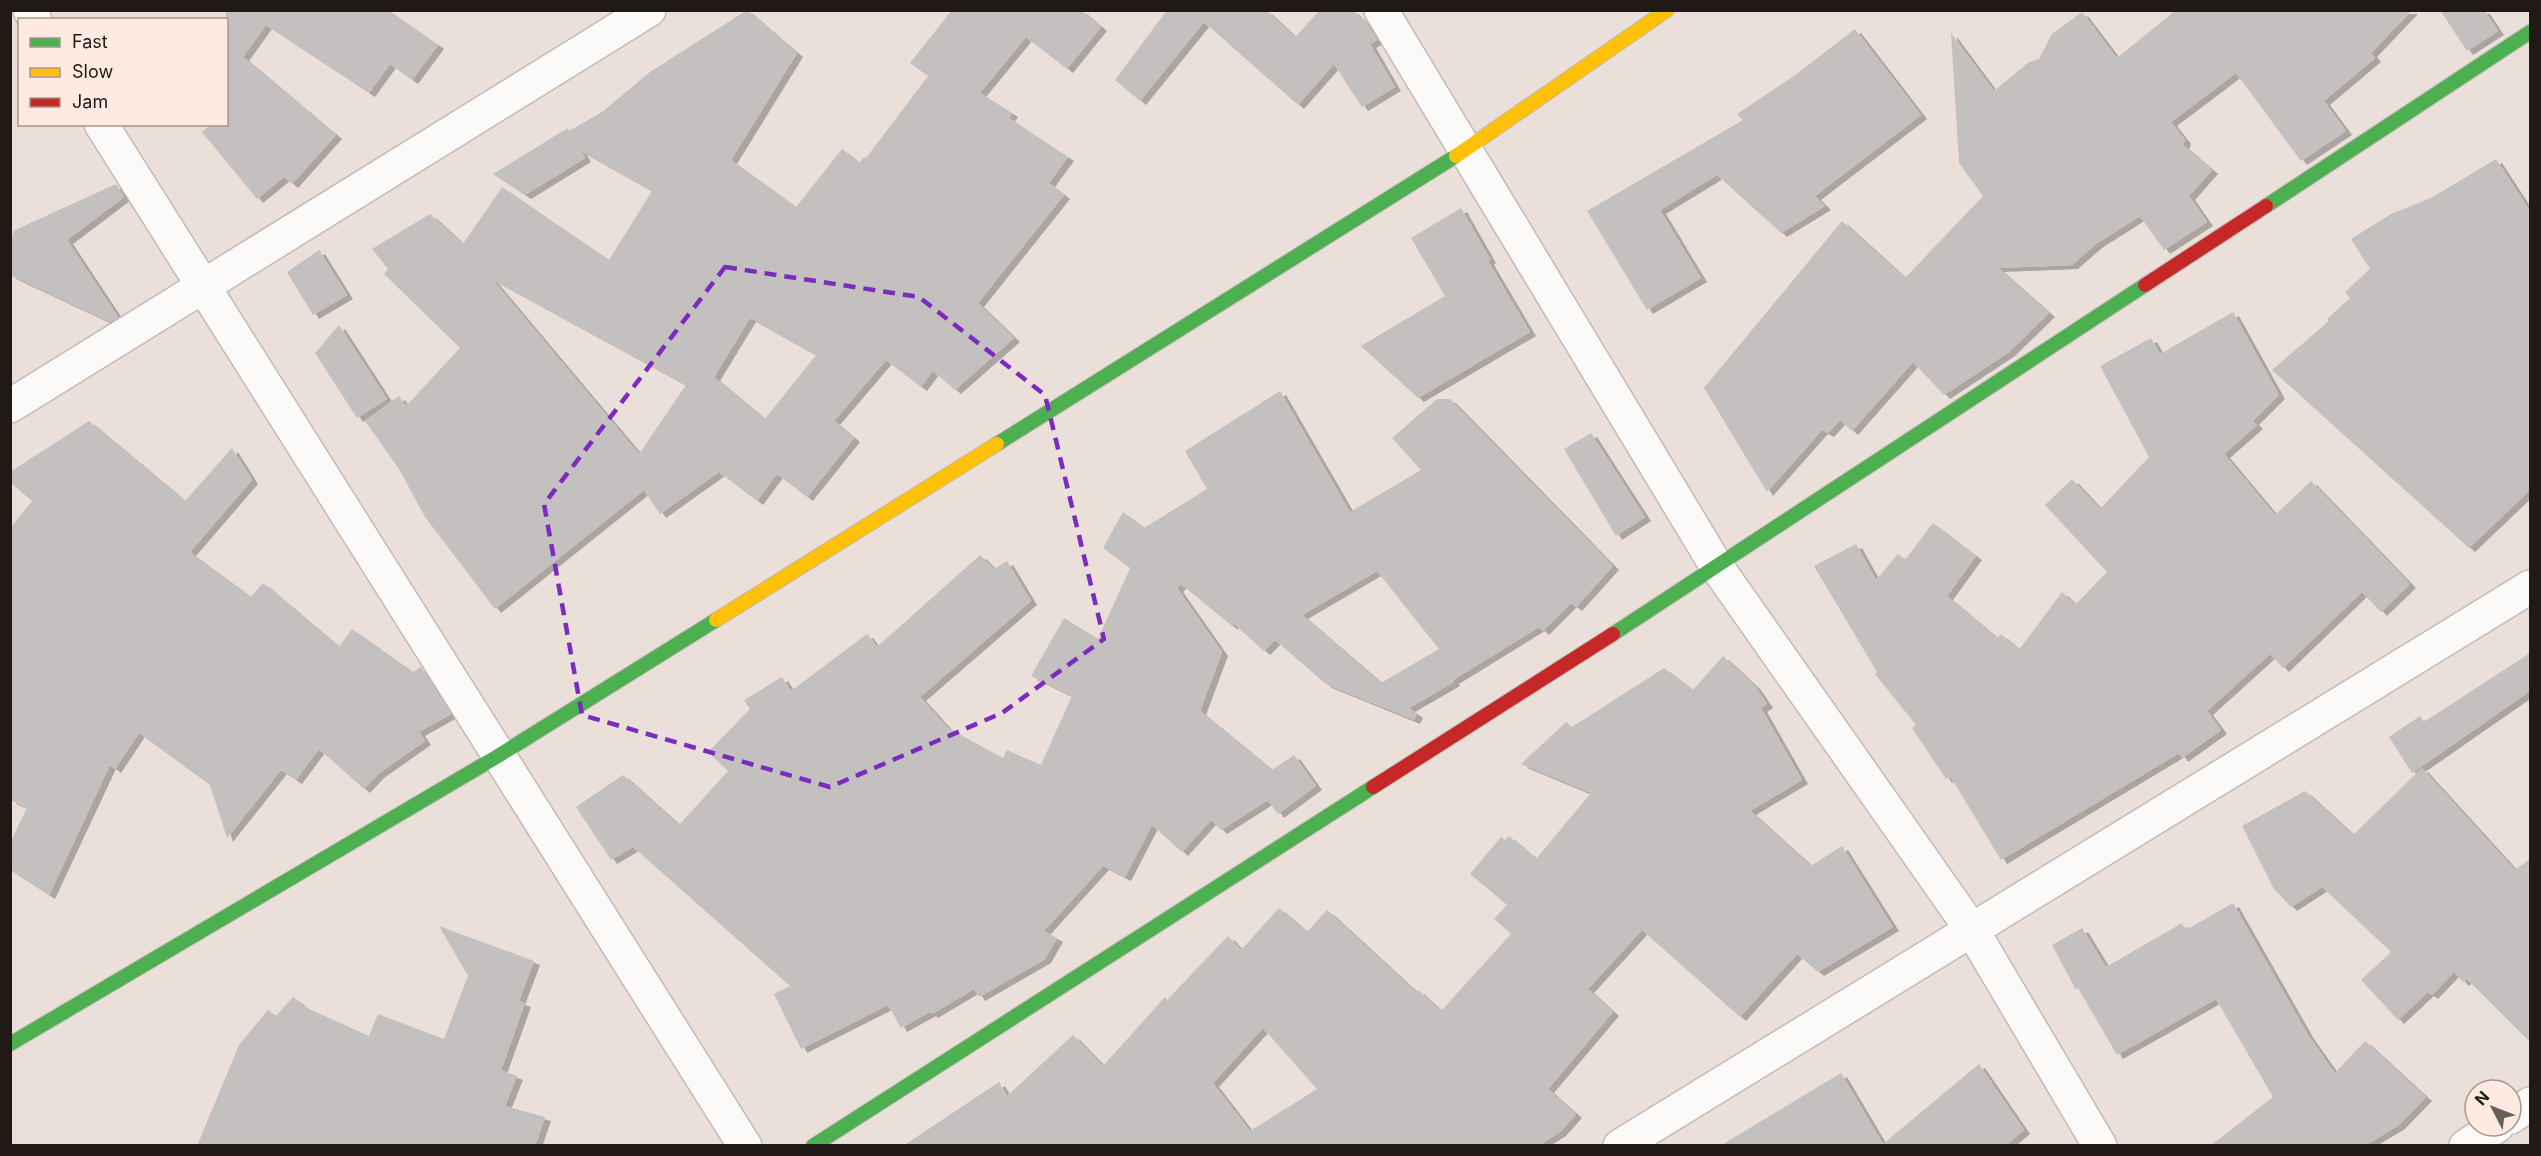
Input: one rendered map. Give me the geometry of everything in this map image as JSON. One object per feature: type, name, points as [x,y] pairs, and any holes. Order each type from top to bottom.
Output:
[{"type":"street","points":[[10,406],[649,10]]},
{"type":"street","points":[[1381,10],[1717,567],[1972,930],[2100,1146]]},
{"type":"street","points":[[10,1044],[498,756],[1466,150],[1667,10]]},
{"type":"street","points":[[813,1146],[1717,567],[2530,32]]},
{"type":"street","points":[[102,126],[745,1146]]},
{"type":"street","points":[[1620,1146],[2530,587]]},
{"type":"highlighted area","points":[[725,267],[919,297],[1045,395],[1104,639],[1002,713],[830,787],[582,715],[544,504]]},
{"type":"building","points":[[226,10],[388,10],[438,45],[412,80],[390,64],[369,93],[266,25],[243,57],[336,135],[292,184],[284,177],[257,199],[202,132],[209,126],[228,126],[228,18],[226,18]]},
{"type":"building","points":[[747,10],[797,53],[731,160],[796,207],[842,149],[859,163],[864,157],[866,158],[928,76],[910,63],[952,10],[1081,10],[1101,27],[1067,69],[1026,37],[980,93],[1012,113],[1009,118],[1068,157],[1049,183],[1064,195],[978,303],[1014,338],[955,390],[933,371],[921,387],[886,360],[834,421],[854,438],[807,497],[777,474],[757,501],[719,472],[660,514],[644,490],[495,609],[425,517],[399,469],[365,421],[399,396],[406,406],[460,348],[384,274],[388,269],[372,249],[430,214],[463,244],[502,187],[609,260],[652,191],[581,151],[585,158],[525,195],[493,174],[568,128],[569,131],[602,112],[650,72]],"holes":[[[492,279],[686,385],[639,454]],[[750,318],[816,355],[765,419],[714,377]]]},
{"type":"building","points":[[1167,10],[1266,10],[1295,37],[1320,10],[1352,10],[1368,25],[1377,40],[1370,44],[1395,87],[1362,107],[1334,64],[1298,105],[1204,22],[1140,101],[1115,80]]},
{"type":"building","points":[[2176,10],[2412,10],[2371,53],[2375,58],[2324,101],[2346,131],[2301,161],[2236,73],[2171,122],[2185,140],[2183,145],[2212,170],[2189,196],[2207,222],[2164,250],[2140,216],[2096,244],[2072,265],[1998,268],[2049,313],[2009,352],[1944,395],[1913,362],[1852,431],[1840,420],[1828,433],[1822,430],[1767,492],[1704,388],[1842,221],[1905,278],[1983,196],[1959,163],[1951,33],[1994,91],[2029,62],[2039,59],[2052,34],[2082,12],[2117,58]]},
{"type":"building","points":[[2440,10],[2484,10],[2498,31],[2467,51]]},
{"type":"building","points":[[1855,29],[1921,115],[1815,196],[1825,206],[1781,233],[1717,175],[1660,210],[1701,278],[1647,310],[1587,211],[1743,120],[1737,114],[1794,76]]},
{"type":"building","points":[[2496,159],[2530,211],[2530,490],[2469,548],[2272,370],[2329,321],[2327,319],[2350,298],[2345,292],[2370,269],[2351,239],[2391,214],[2431,198]]},
{"type":"building","points":[[116,184],[124,197],[67,240],[118,317],[110,322],[10,275],[10,240],[15,230]]},
{"type":"building","points":[[1461,208],[1490,259],[1488,261],[1530,332],[1418,398],[1361,346],[1445,296],[1411,238]]},
{"type":"building","points":[[319,250],[347,295],[313,315],[287,272]]},
{"type":"building","points":[[2233,312],[2279,395],[2253,421],[2257,425],[2224,454],[2275,515],[2311,481],[2410,584],[2381,612],[2362,592],[2283,668],[2270,654],[2207,711],[2221,730],[2182,758],[2179,753],[2001,860],[1950,776],[1946,779],[1912,728],[1916,725],[1875,674],[1877,672],[1814,566],[1856,544],[1876,580],[1898,554],[1905,560],[1933,523],[1976,556],[1947,596],[1997,638],[2001,634],[2019,650],[2062,592],[2075,605],[2107,572],[2045,505],[2072,479],[2100,509],[2149,457],[2100,366],[2151,338],[2160,354]]},
{"type":"building","points":[[339,325],[387,399],[357,418],[315,353]]},
{"type":"building","points":[[1280,391],[1350,512],[1421,470],[1392,438],[1437,399],[1450,399],[1613,566],[1576,607],[1571,603],[1543,631],[1539,627],[1409,708],[1417,714],[1414,720],[1326,684],[1275,640],[1264,651],[1233,623],[1232,626],[1181,584],[1177,588],[1222,652],[1200,711],[1272,770],[1294,755],[1316,786],[1278,814],[1268,800],[1221,830],[1211,820],[1182,852],[1152,825],[1125,877],[1103,866],[1044,931],[1057,938],[1045,959],[979,997],[974,989],[932,1014],[930,1012],[901,1028],[888,1005],[801,1049],[774,994],[790,986],[633,847],[611,860],[576,807],[623,775],[679,825],[728,771],[708,752],[750,709],[744,700],[782,677],[791,691],[867,634],[877,647],[980,555],[994,569],[1007,561],[1031,601],[920,697],[948,728],[1003,758],[1007,750],[1041,765],[1072,696],[1031,676],[1064,618],[1098,639],[1130,568],[1103,548],[1123,512],[1144,528],[1207,489],[1185,451]],"holes":[[[1377,571],[1439,649],[1381,683],[1302,615]]]},
{"type":"building","points":[[89,421],[185,501],[232,448],[252,480],[190,552],[251,597],[263,583],[339,647],[352,629],[413,672],[421,667],[451,714],[419,732],[425,741],[378,774],[364,789],[319,749],[296,780],[281,770],[227,838],[210,785],[139,733],[115,769],[110,765],[49,895],[10,870],[10,843],[27,808],[10,800],[10,528],[32,501],[10,482],[10,472]]},
{"type":"building","points":[[1591,433],[1645,517],[1616,536],[1564,449]]},
{"type":"building","points":[[2530,653],[2530,691],[2412,773],[2389,737],[2420,716],[2424,722]]},
{"type":"building","points":[[1723,656],[1755,686],[1767,704],[1761,708],[1802,780],[1750,811],[1811,866],[1842,846],[1893,927],[1818,972],[1797,954],[1740,1017],[1642,930],[1588,989],[1613,1012],[1548,1089],[1576,1114],[1560,1132],[1538,1146],[903,1146],[999,1082],[1007,1096],[1073,1035],[1103,1066],[1165,997],[1167,1000],[1228,936],[1241,950],[1279,908],[1307,932],[1327,910],[1416,992],[1418,990],[1441,1011],[1511,934],[1494,919],[1507,905],[1470,874],[1501,837],[1505,840],[1509,836],[1536,859],[1591,793],[1521,764],[1566,722],[1572,727],[1664,668],[1693,690]],"holes":[[[1263,1028],[1317,1089],[1250,1131],[1213,1083]]]},
{"type":"building","points":[[2422,768],[2515,870],[2530,859],[2530,1042],[2467,979],[2463,982],[2454,972],[2432,995],[2428,992],[2398,1020],[2361,980],[2391,952],[2322,887],[2291,907],[2274,889],[2242,826],[2305,791],[2353,835]]},
{"type":"building","points":[[2233,903],[2308,1035],[2335,1073],[2365,1041],[2426,1097],[2399,1125],[2364,1146],[2210,1146],[2273,1097],[2216,999],[2117,1055],[2078,988],[2076,990],[2052,945],[2082,928],[2106,967],[2182,923],[2186,930]]},
{"type":"building","points":[[439,926],[534,961],[519,1001],[525,1003],[501,1070],[517,1076],[505,1106],[545,1117],[535,1146],[197,1146],[239,1045],[268,1010],[276,1016],[293,997],[307,1008],[369,1036],[378,1014],[444,1039],[468,976]]},
{"type":"building","points":[[1979,1064],[2024,1130],[2005,1146],[1720,1146],[1841,1073],[1883,1144]]},
{"type":"traffic: fast","points":[[2266,206],[2530,32]]},
{"type":"traffic: fast","points":[[997,444],[1456,156]]},
{"type":"traffic: fast","points":[[1613,634],[2145,285]]},
{"type":"traffic: fast","points":[[10,1044],[498,756],[716,620]]},
{"type":"traffic: fast","points":[[813,1146],[1373,787]]},
{"type":"traffic: slow","points":[[1456,156],[1667,10]]},
{"type":"traffic: slow","points":[[716,620],[997,444]]},
{"type":"traffic: jam","points":[[2145,285],[2266,206]]},
{"type":"traffic: jam","points":[[1373,787],[1613,634]]}]
